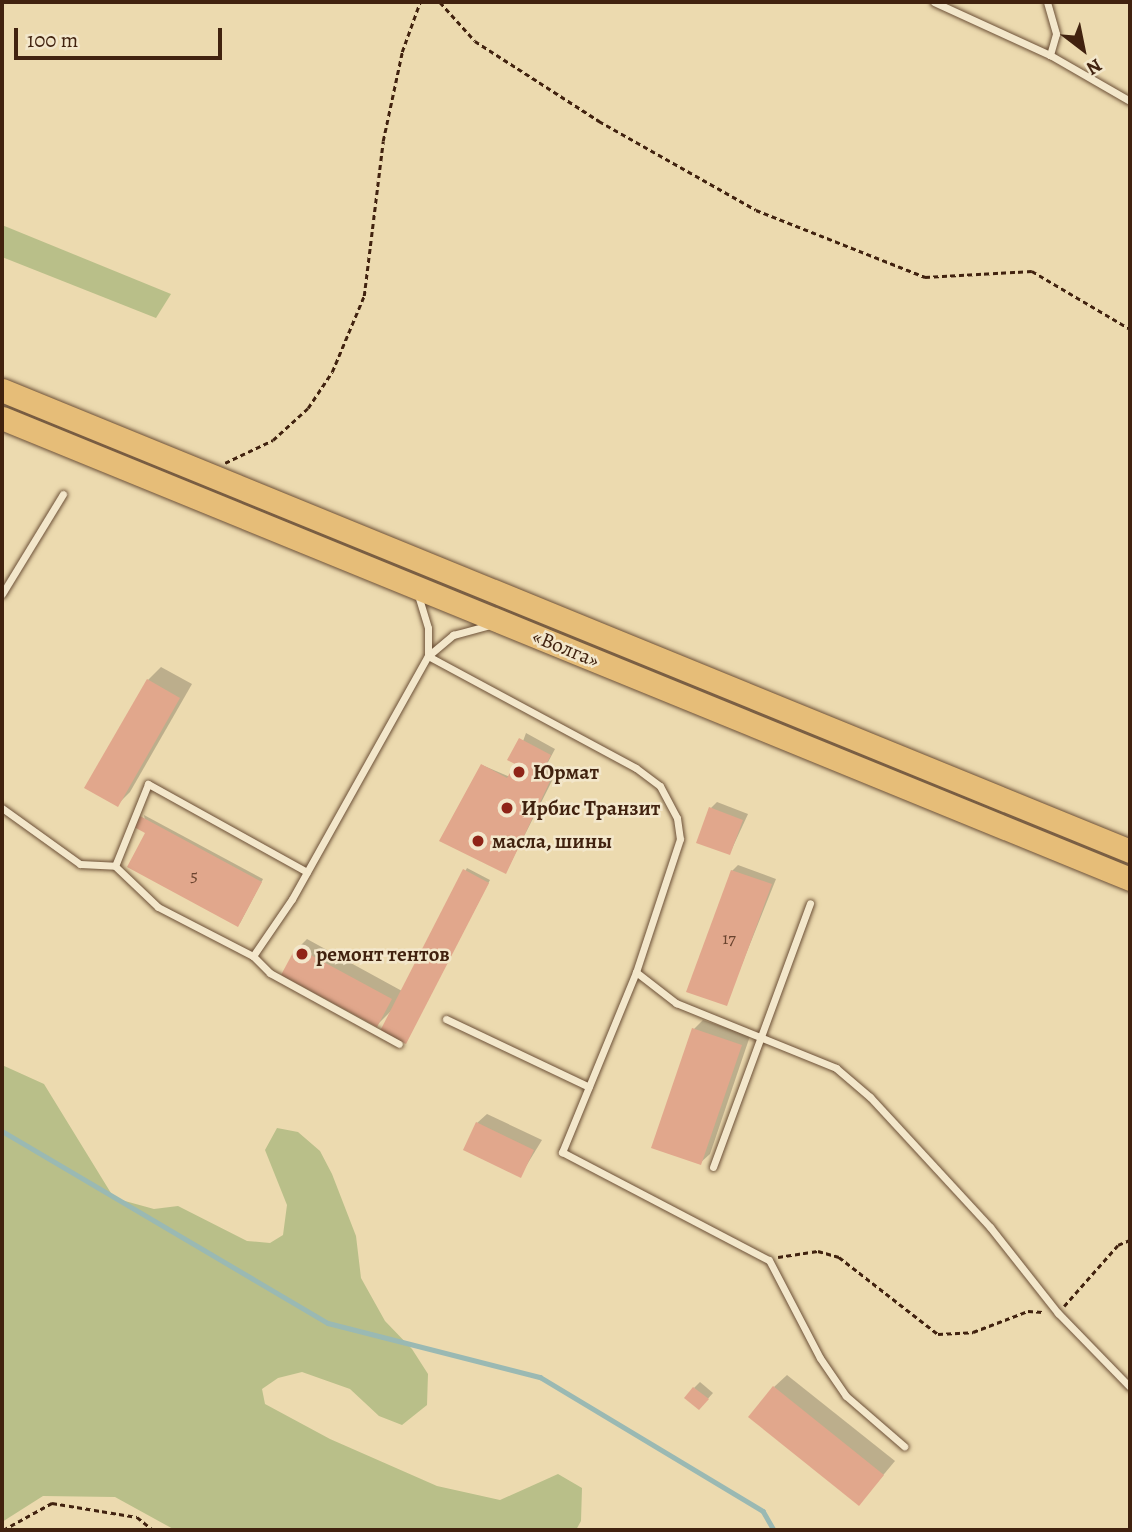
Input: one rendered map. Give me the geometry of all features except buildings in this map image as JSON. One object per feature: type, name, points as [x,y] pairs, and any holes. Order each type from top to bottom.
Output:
[{"type":"highway","name":"«Волга»","points":[[2,390],[1130,851]]},
{"type":"highway","name":"«Волга»","points":[[2,418],[416,584],[1130,879]]},
{"type":"lane","points":[[934,2],[1050,55],[1130,100]]},
{"type":"lane","points":[[1047,2],[1056,34],[1050,55]]},
{"type":"lane","points":[[2,594],[63,494]]},
{"type":"lane","points":[[416,584],[428,628],[428,656]]},
{"type":"lane","points":[[253,956],[307,872],[428,656],[453,635],[503,622]]},
{"type":"lane","points":[[428,656],[636,768],[660,786],[671,802],[680,839],[636,972],[562,1152],[769,1260],[820,1357],[846,1396],[904,1446]]},
{"type":"lane","points":[[115,866],[148,784],[307,872]]},
{"type":"lane","points":[[2,808],[80,864],[115,866],[158,907],[253,956],[270,973],[399,1044]]},
{"type":"lane","points":[[713,1167],[810,903]]},
{"type":"lane","points":[[636,972],[676,1003],[836,1068],[870,1097],[990,1227],[1058,1313],[1130,1387]]},
{"type":"lane","points":[[446,1019],[589,1087]]},
{"type":"path","points":[[203,473],[273,440],[308,408],[332,372],[364,296],[383,141],[402,52],[420,2]]},
{"type":"path","points":[[440,2],[475,41],[599,121],[756,210],[925,278],[1032,271],[1130,329]]},
{"type":"path","points":[[769,1260],[797,1252],[839,1256],[938,1334],[973,1332],[1028,1311],[1058,1313],[1118,1245],[1130,1240]]},
{"type":"path","points":[[3,1530],[52,1503],[137,1517],[153,1530]]},
{"type":"green space","points":[[2,225],[171,294],[156,318],[2,257]]},
{"type":"green space","points":[[2,1065],[44,1084],[114,1198],[154,1209],[178,1206],[247,1241],[270,1243],[283,1235],[287,1205],[265,1150],[277,1128],[298,1132],[320,1151],[332,1174],[356,1236],[361,1278],[385,1321],[412,1349],[428,1374],[427,1405],[402,1425],[379,1416],[350,1389],[302,1372],[278,1378],[262,1389],[265,1404],[330,1439],[437,1486],[500,1500],[558,1474],[582,1488],[581,1521],[576,1530],[175,1530],[115,1497],[43,1496],[2,1522]]},
{"type":"waterway","points":[[2,1131],[328,1323],[540,1377],[763,1511],[774,1530]]},
{"type":"place","name":"Юрмат","points":[[519,772]]},
{"type":"place","name":"Ирбис Транзит","points":[[507,808]]},
{"type":"place","name":"масла, шины","points":[[478,841]]},
{"type":"place","name":"ремонт тентов","points":[[302,954]]}]
